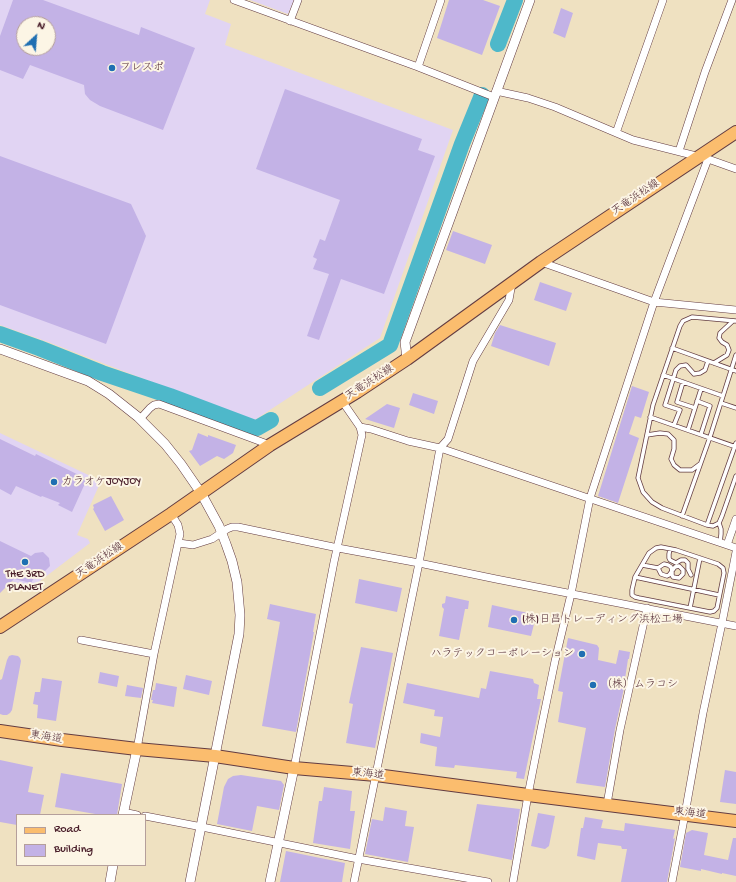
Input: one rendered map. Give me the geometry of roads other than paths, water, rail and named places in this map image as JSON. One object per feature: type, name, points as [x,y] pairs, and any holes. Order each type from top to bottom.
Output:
[{"type":"main road","name":"天竜浜松線","points":[[0,627],[171,514],[270,445],[407,359],[541,262],[703,158],[736,132]]},
{"type":"main road","name":"東海道","points":[[0,731],[62,740],[215,756],[294,768],[376,775],[736,820]]},
{"type":"street","points":[[234,0],[476,89],[495,94],[528,98],[555,107],[633,140],[679,151],[736,169]]},
{"type":"street","points":[[290,20],[298,0]]},
{"type":"street","points":[[418,67],[441,0]]},
{"type":"street","points":[[407,359],[405,342],[530,0]]},
{"type":"street","points":[[616,133],[663,0]]},
{"type":"street","points":[[679,151],[705,72],[732,0]]},
{"type":"street","points":[[513,882],[528,795],[590,498],[703,158]]},
{"type":"street","points":[[541,262],[654,302],[736,310]]},
{"type":"street","points":[[354,882],[419,563],[440,448],[448,439],[473,361],[509,300],[512,283]]},
{"type":"street","points":[[0,349],[88,381],[109,394],[140,418],[165,444],[201,493],[222,532],[232,561],[237,582],[240,625],[202,827],[190,882]]},
{"type":"street","points":[[270,882],[334,562],[362,435],[360,427],[342,401]]},
{"type":"street","points":[[140,418],[150,408],[158,404],[270,445]]},
{"type":"street","points":[[360,427],[408,441],[440,448],[736,548]]},
{"type":"street","points":[[123,814],[137,749],[154,654],[179,543],[179,526],[171,514]]},
{"type":"street","points":[[727,545],[736,519]]},
{"type":"street","points":[[179,543],[193,545],[212,538],[232,527],[238,527],[736,626]]},
{"type":"street","points":[[672,882],[702,713],[736,552]]},
{"type":"street","points":[[607,804],[620,730],[647,608]]},
{"type":"street","points":[[81,640],[154,654]]},
{"type":"street","points":[[146,816],[358,859],[488,882]]},
{"type":"street","points":[[110,882],[113,866]]},
{"type":"lane","points":[[734,321],[692,317],[683,322],[680,326],[653,405],[638,478],[643,492],[652,502],[662,508],[682,516],[713,526],[719,523],[736,476]]},
{"type":"lane","points":[[714,363],[727,355],[729,350],[719,338],[720,333],[734,321]]},
{"type":"lane","points":[[672,348],[736,371]]},
{"type":"lane","points":[[682,516],[710,437],[736,356]]},
{"type":"lane","points":[[674,425],[680,410],[665,405],[676,370],[680,366],[686,365],[694,374],[700,373],[705,370],[708,361]]},
{"type":"lane","points":[[663,375],[723,396]]},
{"type":"lane","points":[[683,382],[677,402],[695,408]]},
{"type":"lane","points":[[688,430],[701,389]]},
{"type":"lane","points":[[698,401],[710,406],[701,434]]},
{"type":"lane","points":[[721,403],[736,408]]},
{"type":"lane","points":[[650,417],[736,445],[707,525]]},
{"type":"lane","points":[[647,434],[668,434],[674,440],[672,459],[674,465],[680,470],[692,470],[700,464]]},
{"type":"lane","points":[[719,523],[721,529],[720,542]]},
{"type":"lane","points":[[661,547],[670,549],[700,558],[718,564],[723,568],[724,573],[717,608],[714,611],[710,612],[634,597],[632,595],[635,577],[649,553],[656,548],[661,547]]},
{"type":"lane","points":[[670,549],[670,560],[676,563],[681,560],[688,562],[688,569],[691,575]]},
{"type":"lane","points":[[690,608],[700,558]]},
{"type":"lane","points":[[642,565],[658,568],[664,564],[668,564],[671,567],[673,577],[676,578],[679,578],[683,574],[697,576]]},
{"type":"lane","points":[[658,568],[664,576],[667,576],[675,566],[679,566],[683,570],[683,574]]},
{"type":"lane","points":[[635,577],[719,595]]},
{"type":"waterway","points":[[498,44],[515,0]]},
{"type":"waterway","points":[[320,388],[390,345],[462,144],[482,95]]},
{"type":"waterway","points":[[0,334],[102,373],[170,396],[255,428],[271,420]]},
{"type":"place","name":"フレスポ","points":[[112,68]]},
{"type":"place","name":"カラオケJOYJOY","points":[[54,482]]},
{"type":"place","name":"THE 3RD PLANET","points":[[25,562]]},
{"type":"place","name":"(株)日昌トレーディング浜松工場","points":[[514,620]]},
{"type":"place","name":"ハラテックコーポレーション","points":[[582,654]]},
{"type":"place","name":"（株）ムラコシ","points":[[593,685]]}]
